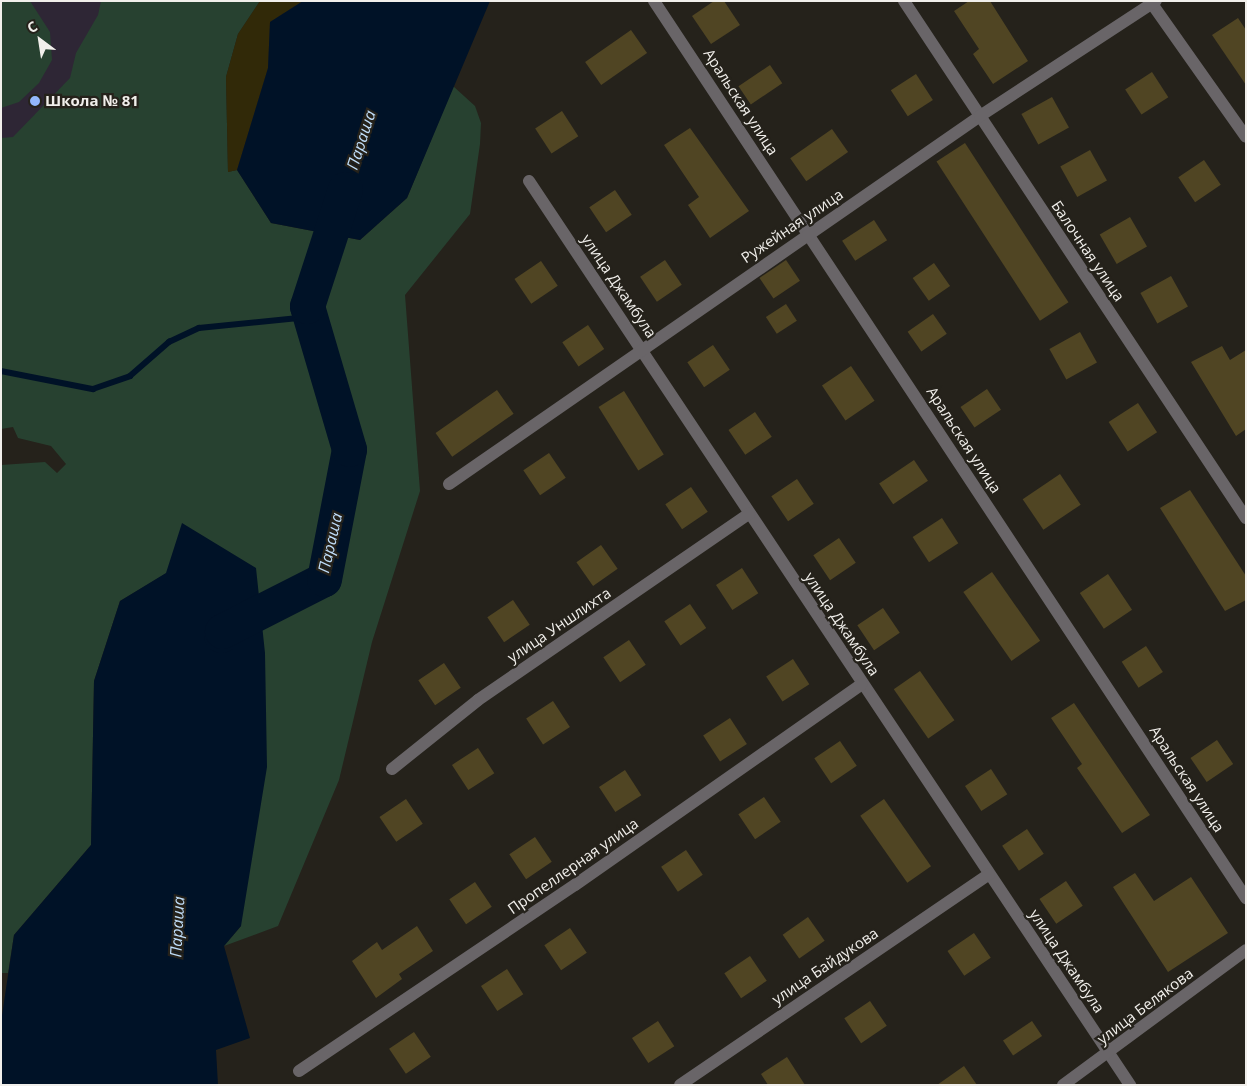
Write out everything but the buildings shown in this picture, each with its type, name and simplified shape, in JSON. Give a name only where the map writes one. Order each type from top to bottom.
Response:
[{"type":"street","name":"Аральская улица","points":[[654,1],[1246,898]]},
{"type":"street","name":"Балочная улица","points":[[904,1],[1246,518]]},
{"type":"street","name":"Ружейная улица","points":[[449,484],[641,348],[809,235],[980,116],[1153,2]]},
{"type":"street","points":[[1153,2],[1246,137]]},
{"type":"street","name":"улица Джамбула","points":[[529,180],[749,514],[1130,1085]]},
{"type":"street","name":"улица Уншлихта","points":[[392,769],[478,700],[749,514]]},
{"type":"street","name":"Пропеллерная улица","points":[[299,1071],[575,885],[862,684]]},
{"type":"street","name":"улица Байдукова","points":[[680,1085],[989,874]]},
{"type":"street","name":"улица Белякова","points":[[1063,1085],[1110,1054],[1246,950]]},
{"type":"shaded area","name":"Школа № 81","points":[[1,1],[138,1],[1,201]]},
{"type":"green space","points":[[1,1],[30,1],[50,32],[52,60],[39,83],[19,102],[1,108]]},
{"type":"green space","points":[[101,1],[260,1],[238,34],[226,77],[228,172],[237,170],[271,223],[360,240],[407,198],[453,86],[475,106],[481,123],[480,144],[470,214],[405,295],[420,491],[372,642],[339,780],[278,926],[224,946],[241,926],[167,573],[120,601],[94,681],[91,845],[14,935],[8,973],[1,973],[1,465],[45,462],[57,473],[66,464],[51,446],[18,438],[13,427],[1,429],[1,138],[13,137],[70,78],[76,53],[98,15]]},
{"type":"sand","points":[[260,1],[303,1],[270,22],[268,68],[237,170],[228,172],[226,77],[238,34]]},
{"type":"water","points":[[303,1],[490,1],[407,198],[360,240],[271,223],[237,170],[268,68],[270,22]]},
{"type":"water","points":[[182,523],[256,568],[265,653],[267,767],[241,926],[224,946],[250,1038],[216,1050],[218,1085],[1,1085],[1,1022],[14,935],[91,845],[94,681],[120,601],[166,573]]},
{"type":"waterway","name":"Параша","points":[[221,635],[222,631],[324,579],[349,449],[307,306],[345,189]]},
{"type":"waterway","points":[[1,371],[93,389],[130,376],[169,342],[199,328],[310,317]]},
{"type":"place","name":"Школа № 81","points":[[35,101]]}]
